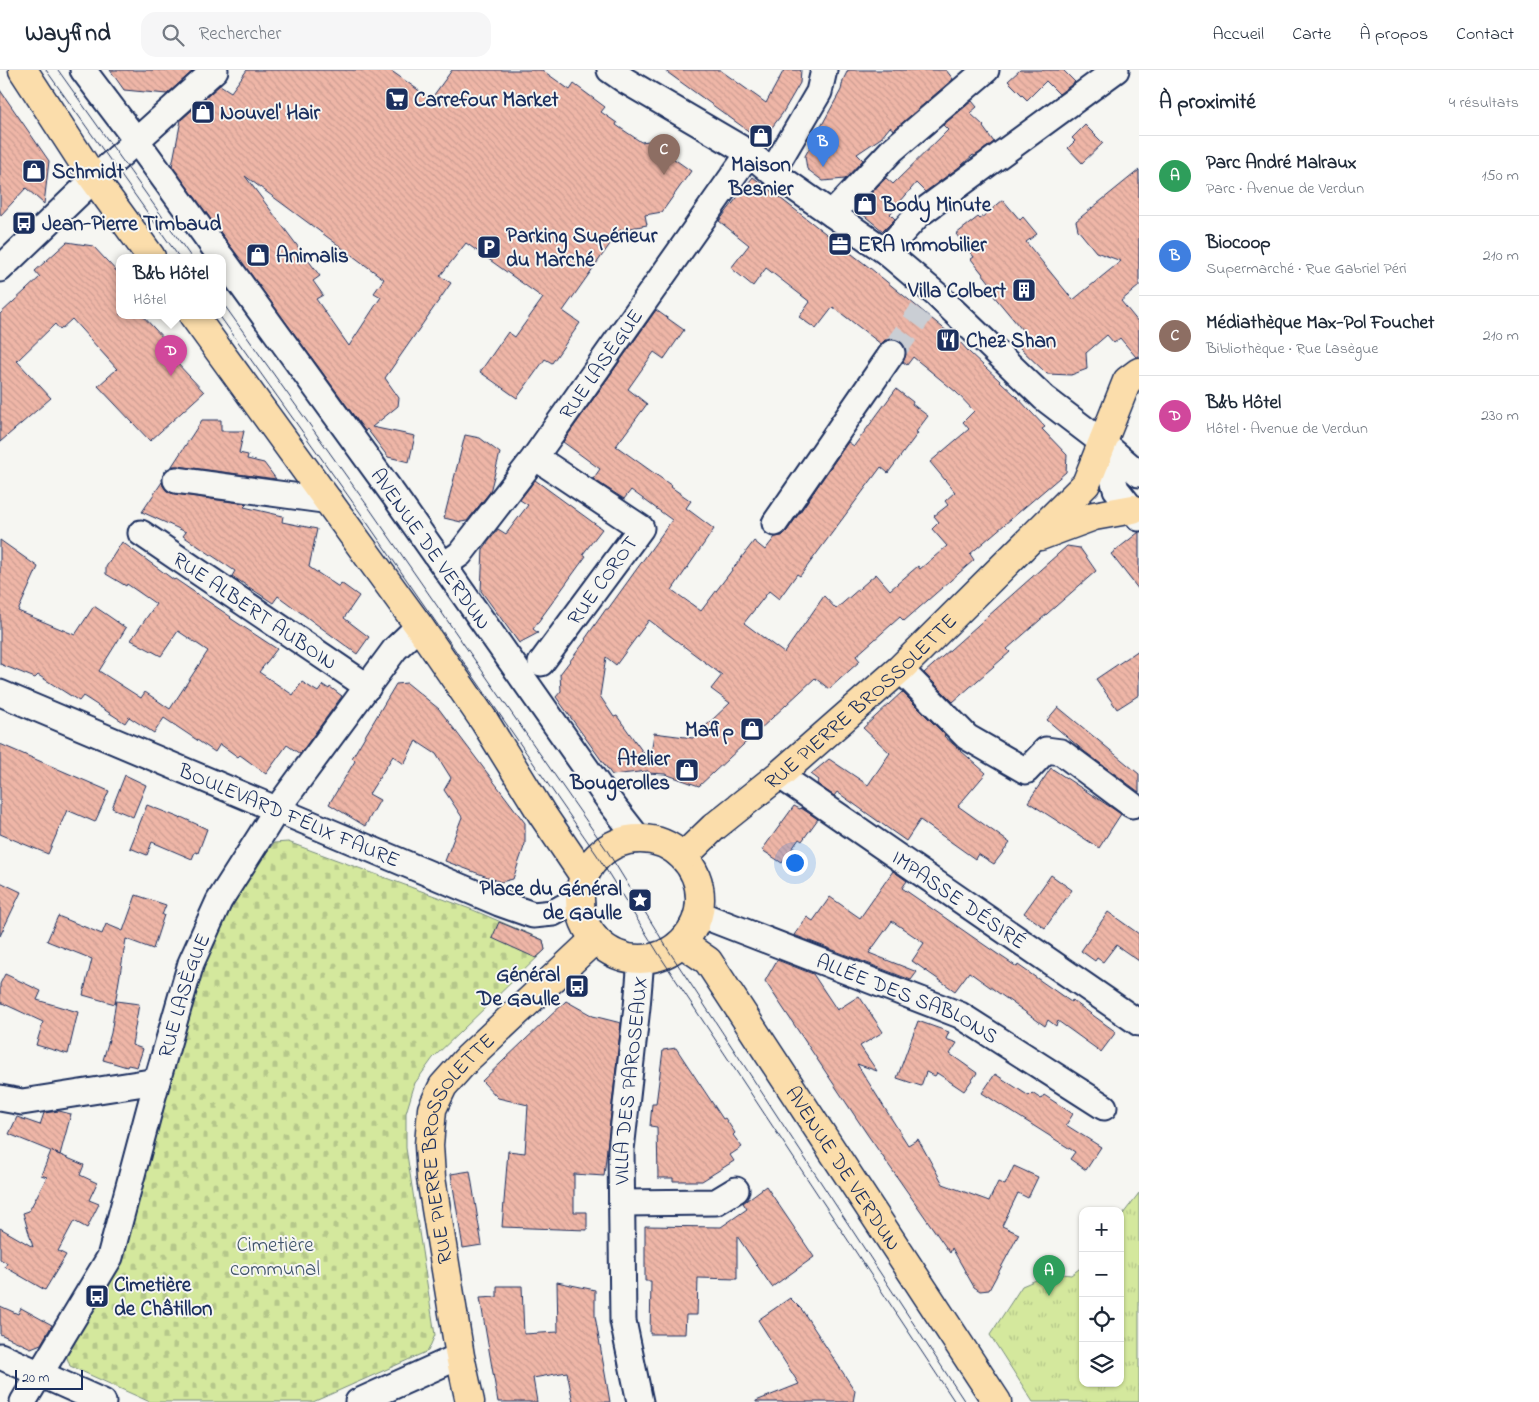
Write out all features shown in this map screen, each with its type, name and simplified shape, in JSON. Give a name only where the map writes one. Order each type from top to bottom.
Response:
[{"type":"main road","points":[[23,70],[94,179],[149,254]]},
{"type":"main road","points":[[197,319],[330,501],[486,722],[542,814],[582,887]]},
{"type":"main road","name":"RUE PIERRE BROSSOLETTE","points":[[684,856],[714,827],[779,776],[900,669],[1086,484],[1127,381],[1139,372]]},
{"type":"main road","name":"RUE PIERRE BROSSOLETTE","points":[[1031,539],[1094,516],[1136,513]]},
{"type":"main road","points":[[638,838],[655,840],[670,846],[684,856],[695,873],[700,893],[699,914],[692,930],[682,943],[660,956],[641,959],[626,958],[609,951],[595,939],[586,927],[581,913],[582,887],[597,855],[619,842],[638,838]]},
{"type":"main road","name":"RUE PIERRE BROSSOLETTE","points":[[470,1402],[460,1356],[431,1178],[429,1145],[432,1109],[444,1086],[468,1058],[595,939]]},
{"type":"main road","name":"AVENUE DE VERDUN","points":[[682,943],[708,961],[997,1402]]},
{"type":"street","name":"AVENUE DE VERDUN","points":[[83,70],[219,254]]},
{"type":"street","points":[[2,263],[215,70]]},
{"type":"street","points":[[610,70],[749,153],[772,172],[886,251],[930,303],[1139,474]]},
{"type":"street","points":[[772,172],[819,92],[824,70]]},
{"type":"street","points":[[832,214],[892,150],[986,70]]},
{"type":"street","points":[[886,251],[918,215],[1116,70]]},
{"type":"street","name":"RUE LASÈGUE","points":[[444,565],[460,554],[535,457],[749,153]]},
{"type":"street","name":"AVENUE DE VERDUN","points":[[226,264],[444,565],[610,802],[638,838]]},
{"type":"street","points":[[775,522],[892,354]]},
{"type":"street","points":[[1103,443],[1116,489],[1136,513]]},
{"type":"street","name":"RUE COROT","points":[[535,457],[641,528],[541,663]]},
{"type":"street","points":[[176,480],[330,501]]},
{"type":"street","name":"RUE ALBERT AUBOIN","points":[[141,533],[368,687]]},
{"type":"street","name":"RUE LASÈGUE","points":[[23,1402],[110,1257],[191,963],[219,901],[277,808],[395,649],[419,626]]},
{"type":"street","points":[[900,669],[967,737],[1026,771],[1046,750],[1061,752],[1132,806]]},
{"type":"street","name":"BOULEVARD FÉLIX FAURE","points":[[0,693],[533,915],[553,913],[582,887]]},
{"type":"street","name":"IMPASSE DÉSIRÉ","points":[[779,776],[1139,1023]]},
{"type":"street","name":"ALLÉE DES SABLONS","points":[[699,914],[960,1015],[1104,1108]]},
{"type":"street","name":"VILLA DES PAROSEAUX","points":[[640,1402],[623,1322],[620,1150],[641,959]]},
{"type":"street","points":[[0,1098],[22,1102],[157,1082]]},
{"type":"street","name":"VILLA DES PAROSEAUX","points":[[622,1203],[716,1202],[736,1190]]},
{"type":"street","points":[[0,1356],[103,1402]]},
{"type":"street","points":[[358,1402],[460,1356]]},
{"type":"green space","name":"Cimetière communal","points":[[288,842],[473,910],[543,940],[545,950],[433,1058],[415,1083],[406,1113],[406,1148],[435,1335],[428,1351],[313,1402],[150,1402],[70,1366],[66,1355],[122,1261],[200,971],[218,932],[252,871],[274,843]]},
{"type":"green space","points":[[1139,1193],[1139,1402],[1033,1402],[990,1335],[1022,1286],[1053,1273],[1071,1275],[1079,1269],[1079,1387],[1124,1387],[1124,1213]]},
{"type":"building","points":[[110,70],[194,70],[167,94],[124,90]]},
{"type":"building","points":[[247,70],[390,70],[431,99],[452,70],[542,70],[570,90],[574,84],[605,107],[601,112],[617,123],[616,125],[641,142],[649,141],[691,171],[662,212],[645,215],[647,225],[620,230],[563,311],[580,323],[552,363],[545,359],[517,398],[480,372],[508,332],[515,337],[543,298],[466,243],[440,276],[451,283],[385,378],[399,398],[398,406],[372,427],[415,436],[409,462],[388,457],[367,429],[365,431],[172,166],[181,120],[220,85],[231,92]],"holes":[[[245,176],[384,279],[374,293],[381,297],[349,346],[316,299],[323,295],[313,281],[320,276]]]},
{"type":"building","points":[[664,70],[720,70],[766,103],[784,70],[801,70],[800,83],[782,114],[770,130],[761,136],[754,135]]},
{"type":"building","points":[[848,70],[946,70],[953,79],[894,130],[890,127],[881,138],[857,154],[863,160],[845,179],[823,181],[807,169],[805,156],[841,90]]},
{"type":"building","points":[[1020,70],[1063,70],[1075,82],[1059,94],[1046,81],[1027,100],[1008,81]]},
{"type":"building","points":[[0,90],[49,161],[44,204],[26,188],[0,216]]},
{"type":"building","points":[[972,101],[977,107],[970,113],[984,126],[994,142],[975,156],[973,155],[925,192],[916,183],[890,214],[895,219],[883,231],[856,209],[886,178],[893,184],[948,130],[943,125]]},
{"type":"building","points":[[1085,125],[1103,143],[1082,163],[1068,148],[1075,141],[1072,138]]},
{"type":"building","points":[[1139,170],[1139,286],[1121,301],[1139,323],[1139,357],[1136,357],[1120,338],[1114,343],[1107,335],[1086,353],[1087,369],[1071,375],[1047,374],[1017,345],[1028,337],[993,295],[997,292],[971,259],[974,257],[956,234],[978,217],[980,219],[1003,200],[1020,220],[1023,217],[1037,234],[1026,242],[1073,300],[1121,261],[1096,252],[1078,230],[1076,221]]},
{"type":"building","points":[[753,177],[870,268],[959,341],[1016,396],[1045,427],[1042,429],[1067,455],[1066,472],[970,554],[974,560],[904,621],[900,617],[856,656],[860,661],[829,689],[815,678],[699,786],[665,774],[648,773],[648,771],[612,775],[556,697],[561,691],[560,674],[672,520],[631,490],[624,499],[593,479],[600,469],[563,442],[656,310],[684,330],[664,359],[654,352],[628,389],[647,404],[616,446],[691,501],[686,508],[714,529],[672,590],[701,611],[754,541],[765,550],[775,537],[782,536],[787,531],[848,442],[854,446],[896,389],[928,416],[916,432],[918,433],[888,473],[881,467],[800,576],[797,574],[779,599],[769,591],[744,623],[784,653],[824,596],[836,609],[876,574],[890,590],[918,566],[920,569],[947,546],[932,529],[939,522],[934,516],[948,505],[945,501],[955,492],[930,462],[969,429],[963,422],[974,411],[956,392],[913,357],[907,365],[903,362],[906,354],[905,346],[900,341],[893,339],[885,340],[881,344],[833,307],[816,329],[799,317],[810,302],[766,268],[753,286],[731,268],[749,245],[719,221]],"holes":[[[649,620],[722,675],[711,689],[730,703],[693,738],[654,733],[650,762],[617,716],[614,717],[600,696],[606,657],[616,665]]]},
{"type":"building","points":[[67,242],[93,246],[116,271],[116,319],[146,319],[177,353],[176,362],[204,392],[150,441],[98,386],[117,369],[72,319],[60,330],[55,324],[17,361],[51,398],[0,442],[0,314],[40,277],[35,271]]},
{"type":"building","points":[[202,420],[221,420],[221,431],[244,431],[239,453],[248,455],[247,459],[264,463],[276,479],[172,466]]},
{"type":"building","points":[[465,435],[480,438],[500,453],[490,492],[467,521],[461,522],[444,518]]},
{"type":"building","points":[[535,480],[602,529],[583,554],[586,556],[533,629],[538,633],[519,643],[481,591],[483,549],[498,529],[506,534],[528,505],[520,500]]},
{"type":"building","points":[[162,482],[167,491],[174,494],[247,504],[244,507],[283,516],[282,522],[317,529],[309,567],[339,587],[341,583],[359,596],[344,618],[369,637],[357,654],[278,596],[273,603],[232,576],[235,571],[183,536],[186,532],[142,512]]},
{"type":"building","points":[[1139,532],[1139,590],[1111,554]]},
{"type":"building","points":[[0,540],[38,567],[18,611],[75,635],[94,606],[126,628],[99,671],[141,698],[145,692],[170,709],[208,651],[178,631],[161,656],[131,640],[156,604],[127,584],[126,586],[106,574],[106,567],[122,542],[174,580],[277,649],[259,672],[293,695],[302,682],[318,692],[323,685],[329,689],[330,687],[342,696],[300,754],[287,745],[266,774],[240,755],[238,757],[220,744],[215,752],[164,718],[154,733],[129,717],[125,723],[83,696],[79,701],[38,675],[35,678],[0,664]]},
{"type":"building","points":[[1067,546],[1080,548],[1096,571],[1007,649],[1010,652],[953,702],[924,673]]},
{"type":"building","points":[[1139,650],[1139,695],[1117,709],[1096,679]]},
{"type":"building","points":[[407,683],[439,709],[525,823],[525,844],[513,879],[501,882],[445,861],[462,817],[444,790],[451,778],[436,754],[416,741],[404,764],[393,756],[369,794],[380,800],[365,826],[329,804],[355,761],[352,758],[396,684]]},
{"type":"building","points":[[902,692],[944,736],[986,773],[958,806],[1010,843],[994,864],[978,854],[975,859],[920,820],[906,841],[837,792],[834,796],[817,784],[819,780],[811,774],[829,759],[868,785],[890,753],[863,728]]},
{"type":"building","points":[[1058,707],[1139,774],[1139,792],[1085,752],[1047,720]]},
{"type":"building","points":[[0,744],[109,791],[95,822],[67,810],[48,854],[0,834]]},
{"type":"building","points":[[1051,768],[1121,814],[1099,848],[1028,802]]},
{"type":"building","points":[[125,775],[146,785],[133,817],[112,808]]},
{"type":"building","points":[[147,805],[207,829],[198,853],[195,852],[192,859],[152,842],[147,855],[130,848]]},
{"type":"building","points":[[794,806],[801,808],[818,819],[802,841],[799,839],[782,863],[762,850]]},
{"type":"building","points":[[893,871],[907,881],[902,888],[1017,967],[1018,965],[1071,1002],[1072,1000],[1116,1032],[1101,1052],[1058,1021],[1056,1026],[1048,1020],[1045,1026],[969,972],[955,991],[912,961],[924,943],[892,921],[869,953],[917,972],[911,980],[794,935],[807,917],[813,921],[830,897],[860,918]]},
{"type":"building","points":[[1051,875],[1072,890],[1045,928],[1024,913]]},
{"type":"building","points":[[0,882],[21,892],[0,936]]},
{"type":"building","points":[[136,895],[166,905],[153,949],[126,939],[115,1004],[83,995],[92,959],[47,941],[58,916],[102,934],[106,924],[123,931]]},
{"type":"building","points":[[1108,912],[1139,934],[1139,961],[1116,945],[1103,962],[1097,958],[1095,961],[1081,951]]},
{"type":"building","points":[[499,922],[543,940],[545,950],[536,958],[492,938]]},
{"type":"building","points":[[777,960],[813,974],[837,1010],[859,996],[883,1032],[860,1046],[877,1071],[857,1064],[908,1145],[918,1139],[943,1184],[989,1201],[998,1182],[1005,1185],[1014,1166],[1038,1177],[1028,1198],[1018,1193],[1002,1226],[1019,1234],[989,1290],[980,1291],[974,1287],[952,1248],[950,1253],[867,1134],[765,981]]},
{"type":"building","points":[[5,974],[41,991],[37,1000],[78,1012],[68,1054],[36,1045],[43,1022],[0,1002],[0,984]]},
{"type":"building","points":[[116,1001],[139,1004],[132,1045],[143,1049],[137,1067],[128,1065],[127,1067],[103,1060],[111,1033]]},
{"type":"building","points":[[566,1001],[593,1016],[621,1023],[604,1176],[574,1174],[574,1212],[587,1212],[587,1230],[502,1227],[508,1151],[525,1153],[528,1105],[498,1098],[482,1081]]},
{"type":"building","points":[[918,1021],[949,1032],[946,1039],[957,1043],[950,1054],[977,1073],[964,1091],[937,1073],[935,1076],[926,1072],[921,1086],[897,1078]]},
{"type":"building","points":[[676,1048],[723,1119],[725,1118],[735,1133],[733,1135],[742,1147],[730,1155],[734,1161],[702,1181],[673,1181],[673,1178],[658,1178],[657,1127],[650,1126],[652,1104],[656,1104],[663,1050]]},
{"type":"building","points":[[995,1074],[1029,1096],[1032,1093],[1041,1099],[1044,1095],[1073,1114],[1066,1125],[1101,1147],[1086,1170],[1070,1159],[1075,1152],[982,1093]]},
{"type":"building","points":[[59,1111],[71,1114],[60,1155],[9,1134],[17,1117],[40,1125],[44,1113]]},
{"type":"building","points":[[51,1151],[84,1165],[80,1175],[97,1183],[89,1200],[99,1204],[87,1228],[74,1221],[58,1251],[66,1255],[45,1290],[5,1267],[7,1263],[0,1259],[0,1228],[33,1247],[23,1213],[29,1211],[47,1177],[41,1175]]},
{"type":"building","points":[[470,1171],[482,1245],[463,1248],[451,1174]]},
{"type":"building","points":[[766,1186],[814,1257],[772,1287],[737,1236],[737,1279],[698,1278],[697,1315],[686,1315],[685,1334],[650,1334],[651,1281],[645,1281],[645,1226],[721,1227],[747,1209],[743,1203]]},
{"type":"building","points":[[557,1282],[595,1290],[595,1316],[610,1402],[573,1402],[567,1372],[533,1378],[537,1402],[498,1402],[480,1298],[497,1297],[497,1286],[522,1286],[524,1334],[558,1332]]},
{"type":"building","points":[[790,1298],[802,1310],[855,1391],[853,1402],[756,1402],[799,1384],[758,1320]]},
{"type":"building","points":[[0,1306],[18,1314],[21,1308],[52,1325],[41,1344],[31,1348],[0,1334]]},
{"type":"tunnel","points":[[892,353],[922,311]]},
{"type":"tram line","points":[[46,70],[177,254]]},
{"type":"tram line","points":[[58,70],[189,254]]},
{"type":"tram line","points":[[226,308],[367,505],[606,849],[669,951],[965,1402]]},
{"type":"tram line","points":[[222,319],[359,511],[597,855],[660,956],[955,1402]]},
{"type":"place","name":"Carrefour Market","points":[[397,99]]},
{"type":"place","name":"Nouvel' Hair","points":[[203,112]]},
{"type":"place","name":"Maison Besnier","points":[[761,136]]},
{"type":"place","name":"Biocoop","points":[[823,167]]},
{"type":"place","name":"Schmidt","points":[[34,171]]},
{"type":"place","name":"Médiathèque Max-Pol Fouchet","points":[[664,175]]},
{"type":"place","name":"Body Minute","points":[[865,204]]},
{"type":"place","name":"Jean-Pierre Timbaud","points":[[24,223]]},
{"type":"place","name":"ERA Immobilier","points":[[840,244]]},
{"type":"place","name":"Parking Supérieur du Marché","points":[[489,247]]},
{"type":"place","name":"Animalis","points":[[258,255]]},
{"type":"place","name":"Villa Colbert","points":[[1024,290]]},
{"type":"place","name":"Chez Shan","points":[[948,340]]},
{"type":"place","name":"B&b Hôtel","points":[[171,376]]},
{"type":"place","name":"Mafip","points":[[752,729]]},
{"type":"place","name":"Atelier Bougerolles","points":[[687,770]]},
{"type":"place","name":"Place du Général de Gaulle","points":[[640,900]]},
{"type":"place","name":"Général De Gaulle","points":[[577,986]]},
{"type":"place","name":"Cimetière de Châtillon","points":[[97,1296]]},
{"type":"place","name":"Parc André Malraux","points":[[1049,1296]]}]
